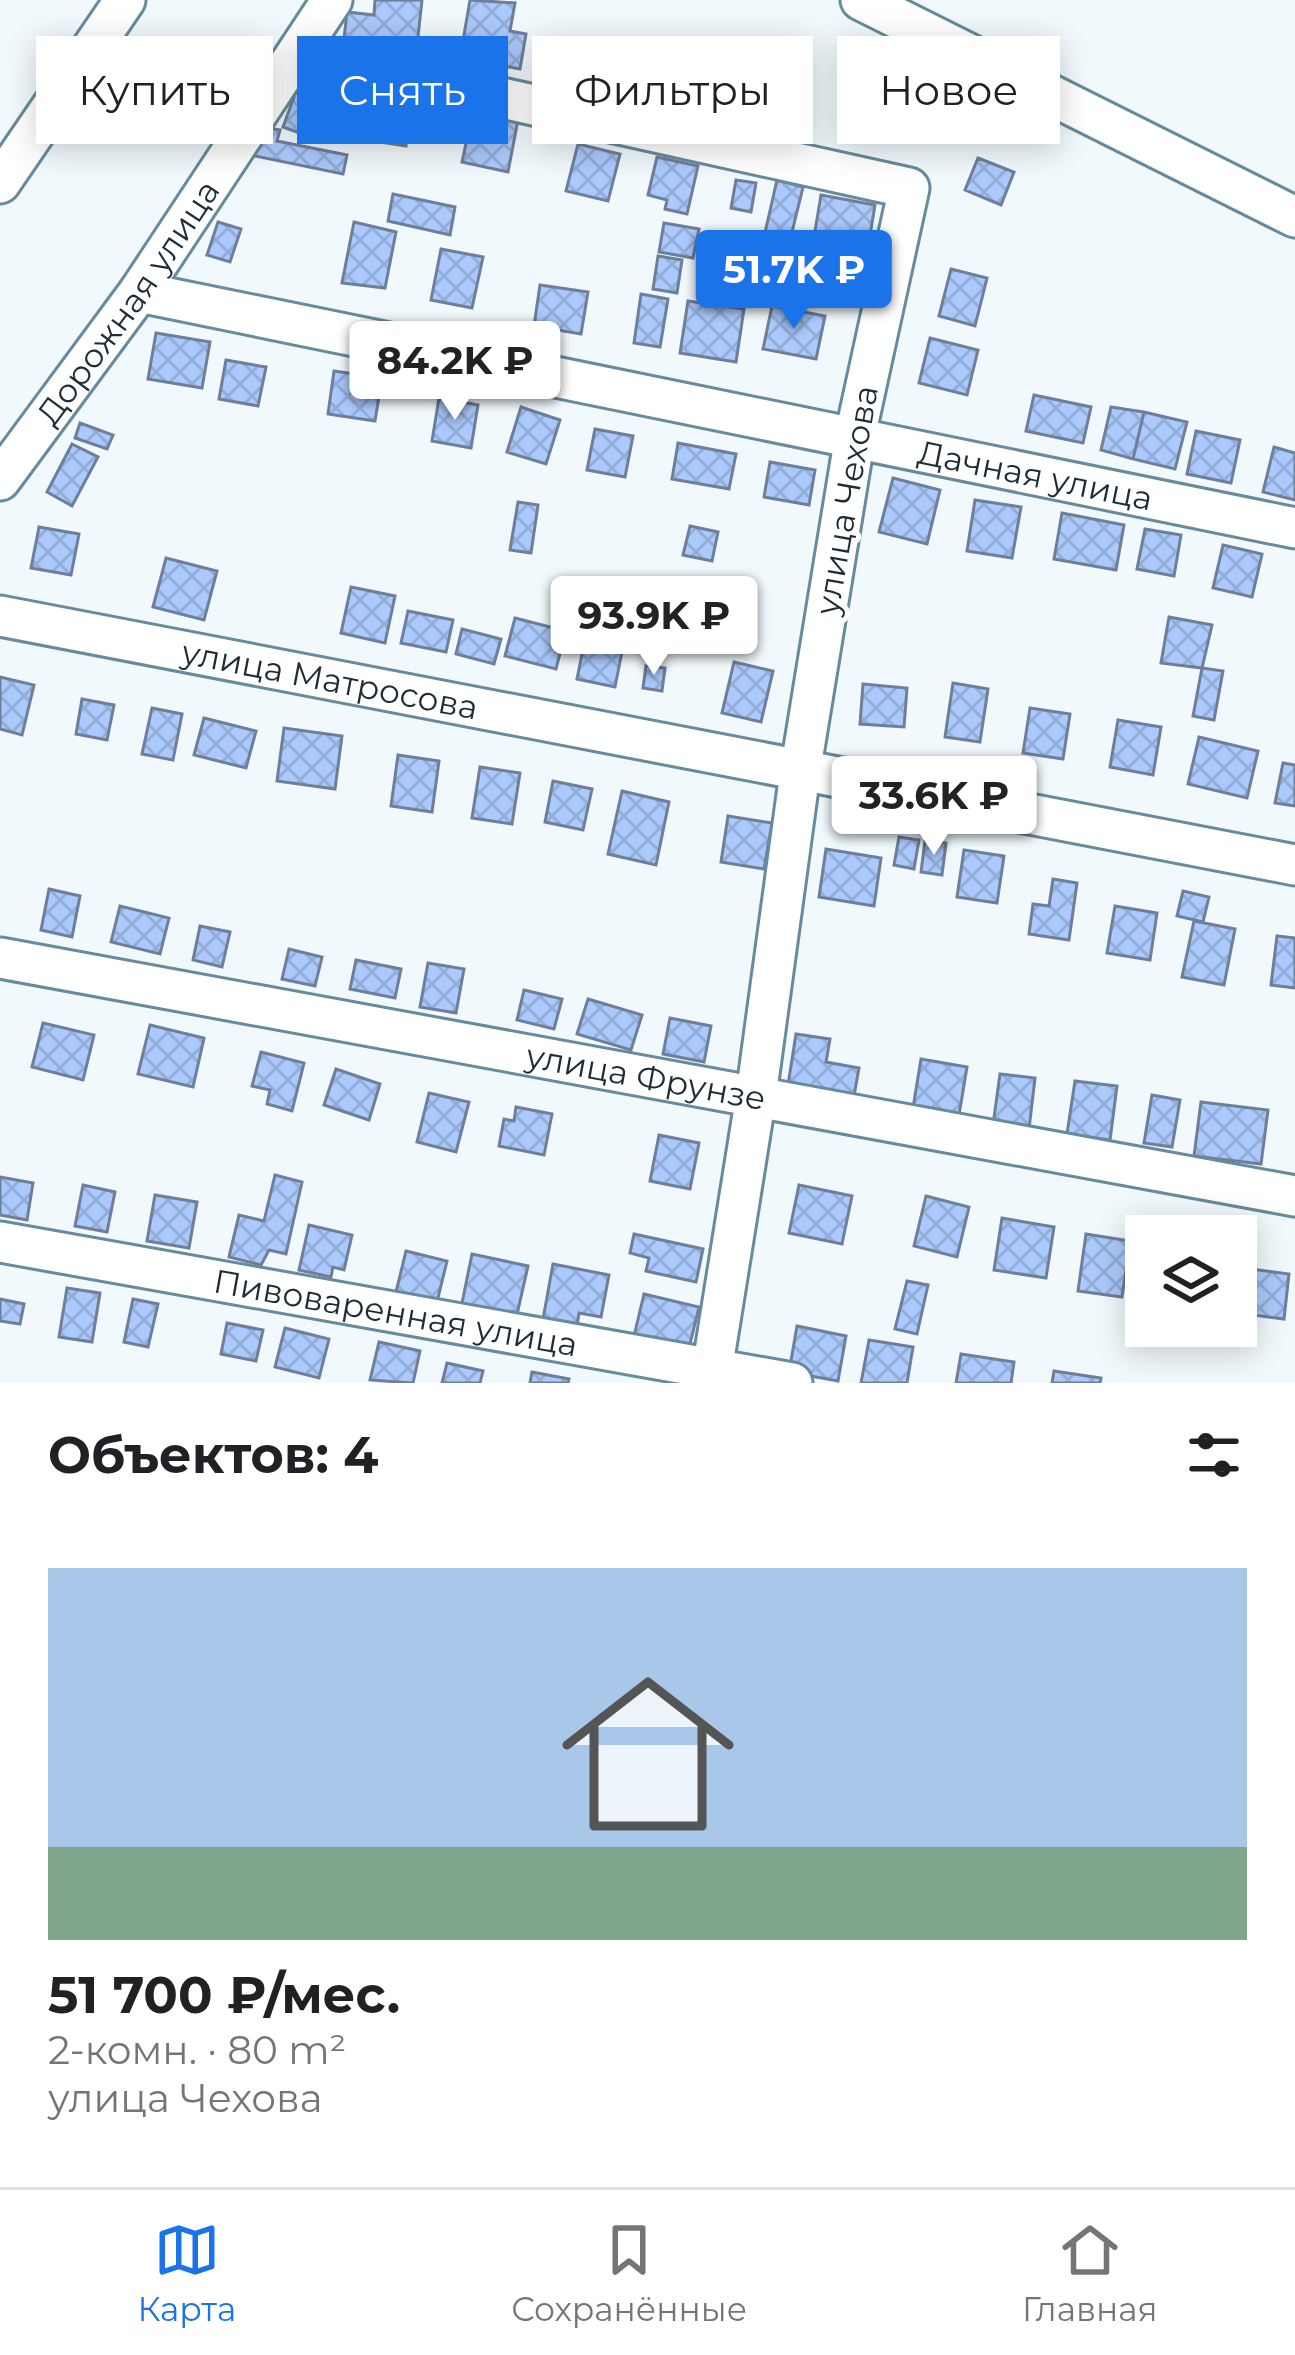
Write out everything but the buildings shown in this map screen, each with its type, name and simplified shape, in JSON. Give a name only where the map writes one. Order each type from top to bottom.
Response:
[{"type":"street","points":[[0,183],[125,0]]},
{"type":"street","name":"Дорожная улица","points":[[309,36],[332,0]]},
{"type":"street","points":[[861,0],[1295,217]]},
{"type":"street","name":"Дорожная улица","points":[[0,480],[139,292],[297,55]]},
{"type":"street","name":"улица Чехова","points":[[508,99],[909,188],[854,436],[712,1376]]},
{"type":"street","name":"Дачная улица","points":[[139,292],[1295,528]]},
{"type":"street","name":"улица Матросова","points":[[0,616],[1295,865]]},
{"type":"street","name":"улица Фрунзе","points":[[0,958],[1295,1196]]},
{"type":"street","name":"Пивоваренная улица","points":[[0,1242],[712,1376],[792,1383]]}]
